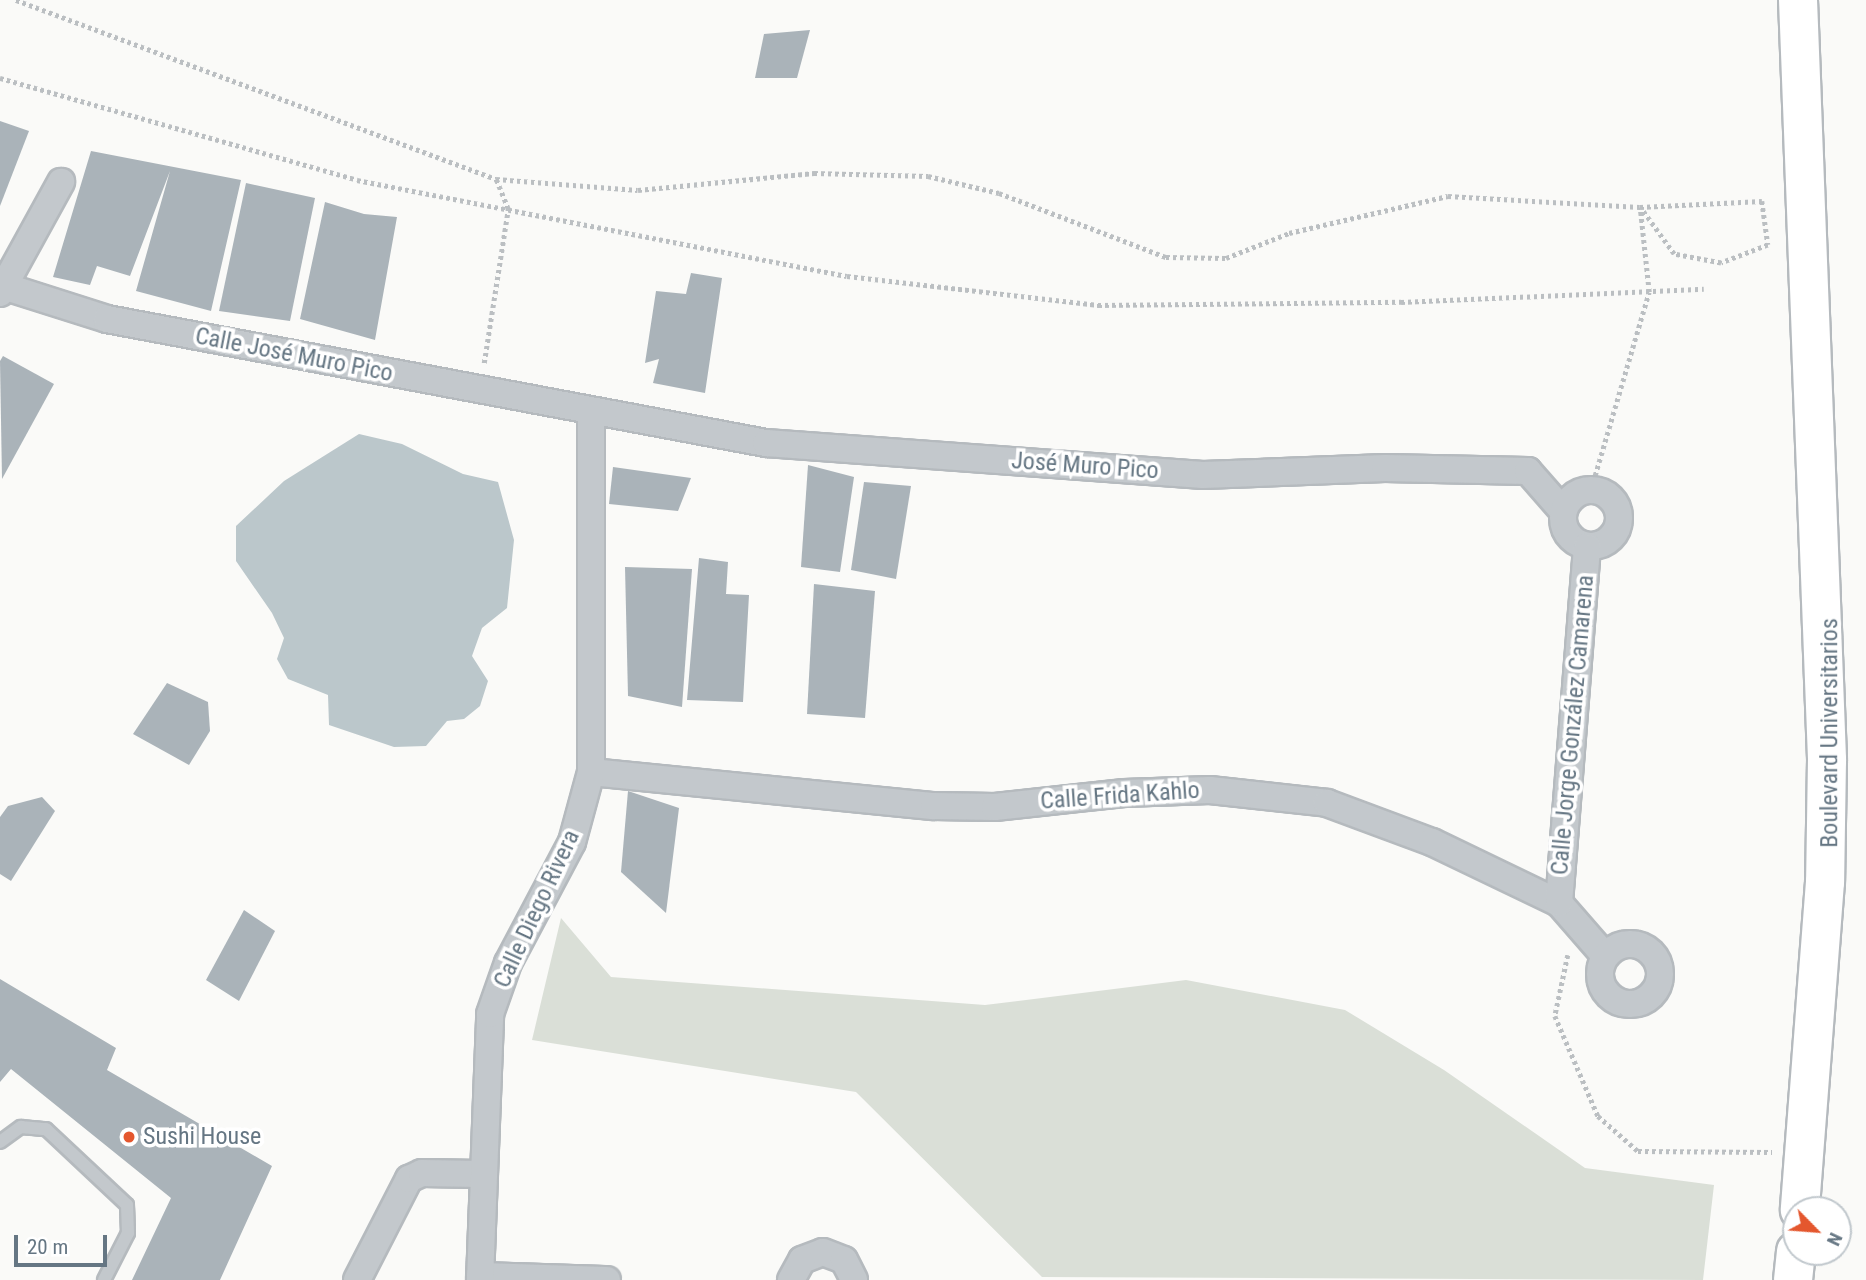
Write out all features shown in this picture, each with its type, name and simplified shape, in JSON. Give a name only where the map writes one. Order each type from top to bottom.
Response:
[{"type":"main road","points":[[1798,0],[1815,266]]},
{"type":"main road","points":[[1815,0],[1815,266]]},
{"type":"main road","name":"Boulevard Universitarios","points":[[1801,1196],[1825,882],[1827,760],[1815,266]]},
{"type":"main road","name":"Boulevard Universitarios","points":[[1809,1196],[1828,908],[1832,750],[1815,266]]},
{"type":"street","points":[[1,288],[61,182]]},
{"type":"street","name":"Calle José Muro Pico","points":[[1,288],[107,318],[591,411]]},
{"type":"street","name":"José Muro Pico","points":[[591,411],[766,443],[1203,475],[1385,468],[1528,471],[1563,511]]},
{"type":"street","name":"Calle Diego Rivera","points":[[480,1278],[481,1174],[490,1014],[508,963],[572,842],[591,772],[591,411]]},
{"type":"street","points":[[1591,489],[1610,495],[1620,519],[1606,542],[1587,547],[1570,537],[1563,511],[1573,496],[1591,489]]},
{"type":"street","name":"Calle Jorge González Camarena","points":[[1559,903],[1587,547]]},
{"type":"street","name":"Calle Frida Kahlo","points":[[591,772],[934,806],[995,807],[1137,793],[1271,793],[1373,817],[1559,903],[1605,957]]},
{"type":"street","points":[[357,1280],[409,1179],[422,1173],[481,1174]]},
{"type":"street","points":[[791,1280],[802,1260],[823,1252],[844,1261],[854,1280]]},
{"type":"street","points":[[480,1278],[607,1280]]},
{"type":"lane","points":[[0,1142],[21,1127],[46,1129],[127,1205],[128,1233],[104,1280]]},
{"type":"path","points":[[16,0],[496,179],[638,190],[814,173],[928,176],[999,193],[1166,257],[1226,258],[1289,233],[1448,196],[1640,207],[1762,201],[1768,245],[1721,263],[1674,254],[1640,207]]},
{"type":"path","points":[[0,78],[357,180],[847,276],[1098,305],[1401,302],[1704,289]]},
{"type":"path","points":[[480,389],[508,209],[496,179]]},
{"type":"path","points":[[1591,489],[1649,292],[1640,207]]},
{"type":"path","points":[[1578,923],[1574,924],[1555,1016],[1598,1116],[1639,1151],[1806,1152]]},
{"type":"shaded area","points":[[359,434],[402,444],[463,474],[498,482],[514,540],[507,608],[482,628],[472,656],[488,681],[480,706],[464,719],[447,721],[426,746],[394,747],[329,725],[328,695],[288,679],[277,659],[284,638],[272,613],[236,561],[236,526],[284,481]]},
{"type":"shaded area","points":[[561,918],[611,977],[985,1005],[1186,980],[1345,1010],[1444,1070],[1585,1168],[1714,1185],[1703,1280],[1042,1277],[856,1092],[532,1040]]},
{"type":"building","points":[[810,30],[797,78],[755,78],[764,34]]},
{"type":"building","points":[[0,121],[29,131],[0,206]]},
{"type":"building","points":[[91,151],[241,180],[211,311],[136,291],[170,171],[130,276],[97,266],[90,285],[53,277]]},
{"type":"building","points":[[246,183],[315,198],[290,321],[219,311]]},
{"type":"building","points":[[325,202],[364,214],[397,217],[375,340],[300,319]]},
{"type":"building","points":[[691,273],[722,278],[705,393],[653,383],[659,359],[645,363],[656,291],[686,294]]},
{"type":"building","points":[[3,356],[54,384],[2,479],[0,361]]},
{"type":"building","points":[[808,465],[854,477],[840,572],[801,567]]},
{"type":"building","points":[[613,467],[691,478],[678,511],[609,504]]},
{"type":"building","points":[[864,482],[911,486],[896,579],[851,570]]},
{"type":"building","points":[[699,558],[728,562],[726,594],[749,595],[743,702],[687,700]]},
{"type":"building","points":[[625,567],[692,569],[682,707],[628,696]]},
{"type":"building","points":[[814,584],[875,591],[865,718],[807,714]]},
{"type":"building","points":[[167,683],[208,702],[210,731],[189,765],[133,734]]},
{"type":"building","points":[[628,791],[679,808],[666,913],[621,872]]},
{"type":"building","points":[[42,797],[55,811],[11,881],[0,874],[0,817],[8,806]]},
{"type":"building","points":[[244,910],[275,931],[239,1001],[206,980]]},
{"type":"building","points":[[0,979],[116,1048],[107,1070],[272,1166],[220,1280],[132,1280],[171,1198],[11,1069],[0,1082]]},
{"type":"place","name":"Sushi House","points":[[129,1137]]}]
